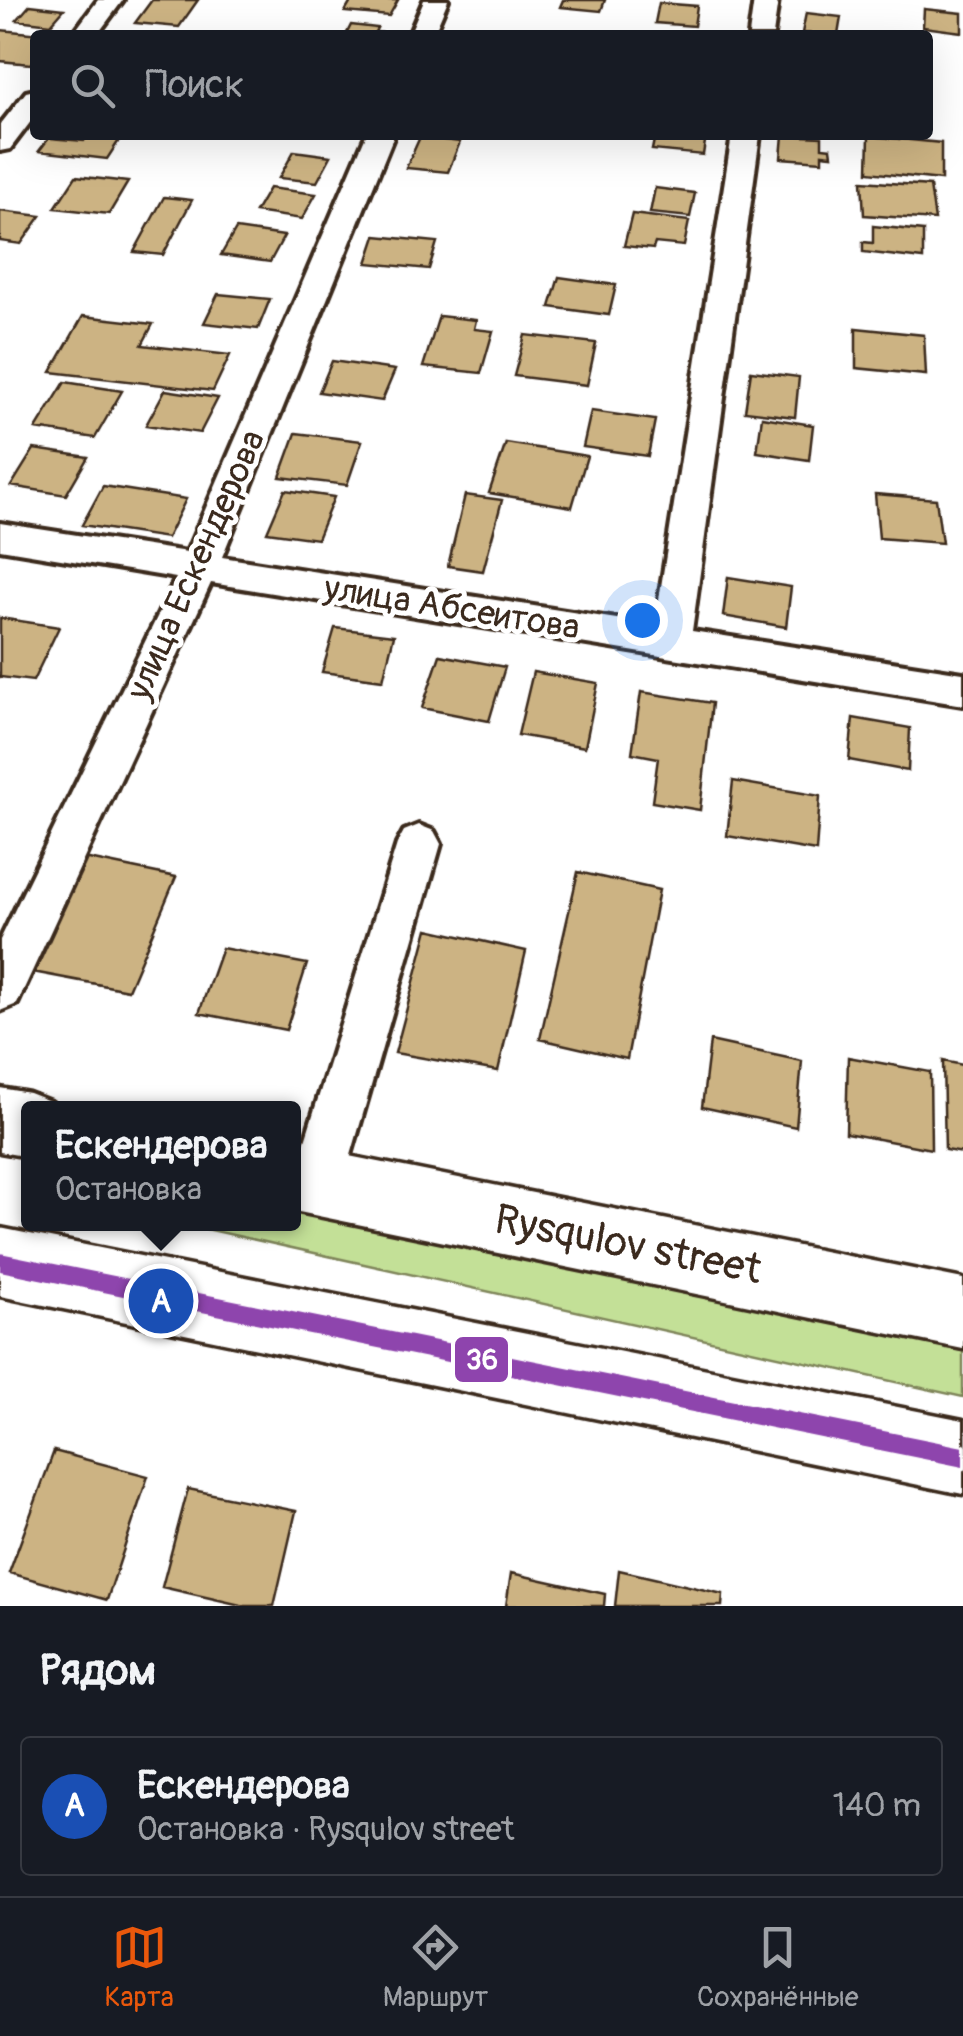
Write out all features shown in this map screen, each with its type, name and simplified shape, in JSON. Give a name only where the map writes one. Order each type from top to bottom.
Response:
[{"type":"main road","name":"Rysqulov street","points":[[306,1180],[963,1314]]},
{"type":"main road","points":[[0,1262],[963,1457]]},
{"type":"street","points":[[88,30],[111,0]]},
{"type":"street","points":[[423,30],[436,0]]},
{"type":"street","points":[[762,30],[766,0]]},
{"type":"street","points":[[0,143],[30,104]]},
{"type":"street","name":"улица Ескендерова","points":[[0,990],[200,566],[378,140]]},
{"type":"street","points":[[672,644],[745,140]]},
{"type":"street","name":"улица Абсеитова","points":[[0,536],[963,689]]},
{"type":"street","points":[[306,1180],[419,844]]},
{"type":"green space","points":[[301,1207],[963,1351],[963,1397],[216,1231],[301,1231]]},
{"type":"building","points":[[152,0],[198,0],[179,27],[135,23]]},
{"type":"building","points":[[352,0],[398,0],[389,16],[345,12]]},
{"type":"building","points":[[563,0],[605,0],[601,11],[560,7]]},
{"type":"building","points":[[659,3],[697,6],[694,26],[655,23]]},
{"type":"building","points":[[30,5],[64,9],[51,24],[17,20]]},
{"type":"building","points":[[924,9],[962,13],[962,32],[923,27]]},
{"type":"building","points":[[806,13],[841,17],[839,30],[803,30]]},
{"type":"building","points":[[351,25],[377,28],[376,30],[348,30]]},
{"type":"building","points":[[0,30],[30,33],[30,64],[0,61]]},
{"type":"building","points":[[47,140],[119,140],[107,159],[39,151]]},
{"type":"building","points":[[419,140],[460,142],[448,172],[406,168]]},
{"type":"building","points":[[654,140],[705,140],[703,155],[652,150]]},
{"type":"building","points":[[783,140],[822,140],[822,147],[831,148],[832,155],[822,154],[822,161],[781,158]]},
{"type":"building","points":[[869,140],[941,143],[941,180],[868,172]]},
{"type":"building","points":[[294,151],[331,156],[317,182],[279,178]]},
{"type":"building","points":[[76,176],[128,182],[109,214],[55,208]]},
{"type":"building","points":[[862,181],[930,186],[935,220],[864,215]]},
{"type":"building","points":[[269,188],[316,194],[302,219],[255,212]]},
{"type":"building","points":[[655,188],[695,193],[690,217],[650,213]]},
{"type":"building","points":[[164,197],[192,200],[163,255],[134,252]]},
{"type":"building","points":[[0,211],[41,216],[21,244],[0,241]]},
{"type":"building","points":[[632,214],[689,221],[684,246],[624,246]]},
{"type":"building","points":[[873,226],[923,231],[923,259],[863,252],[863,242],[873,243]]},
{"type":"building","points":[[236,229],[284,236],[270,262],[221,255]]},
{"type":"building","points":[[376,236],[437,242],[429,269],[367,263]]},
{"type":"building","points":[[559,277],[616,285],[609,315],[550,307]]},
{"type":"building","points":[[218,294],[270,299],[258,329],[204,323]]},
{"type":"building","points":[[83,316],[153,324],[142,345],[230,355],[213,391],[51,372]]},
{"type":"building","points":[[439,316],[476,320],[474,329],[493,331],[481,373],[423,367]]},
{"type":"building","points":[[856,328],[924,335],[926,375],[856,368]]},
{"type":"building","points":[[525,335],[596,343],[587,385],[514,376]]},
{"type":"building","points":[[332,361],[395,370],[382,401],[319,392]]},
{"type":"building","points":[[751,371],[799,377],[795,417],[745,411]]},
{"type":"building","points":[[65,382],[122,391],[95,438],[36,429]]},
{"type":"building","points":[[165,390],[218,398],[200,433],[146,425]]},
{"type":"building","points":[[591,411],[655,420],[648,456],[583,447]]},
{"type":"building","points":[[762,417],[813,425],[809,460],[757,452]]},
{"type":"building","points":[[296,433],[362,441],[347,485],[280,477]]},
{"type":"building","points":[[506,443],[587,456],[572,507],[489,493]]},
{"type":"building","points":[[34,449],[88,457],[66,495],[11,486]]},
{"type":"building","points":[[103,486],[186,499],[167,538],[82,525]]},
{"type":"building","points":[[285,490],[334,497],[317,539],[267,532]]},
{"type":"building","points":[[875,494],[936,499],[942,543],[879,538]]},
{"type":"building","points":[[465,495],[502,500],[483,571],[448,566]]},
{"type":"building","points":[[728,577],[791,587],[786,627],[723,616]]},
{"type":"building","points":[[0,618],[59,627],[33,681],[0,677]]},
{"type":"building","points":[[335,628],[394,635],[383,680],[322,672]]},
{"type":"building","points":[[440,655],[505,667],[489,721],[422,708]]},
{"type":"building","points":[[533,672],[598,683],[585,747],[518,735]]},
{"type":"building","points":[[641,692],[712,703],[700,810],[652,802],[658,758],[632,753]]},
{"type":"building","points":[[853,718],[910,728],[908,771],[849,760]]},
{"type":"building","points":[[733,781],[820,796],[816,851],[727,836]]},
{"type":"building","points":[[84,858],[176,877],[128,990],[33,972]]},
{"type":"building","points":[[578,872],[659,890],[627,1059],[540,1039]]},
{"type":"building","points":[[428,929],[526,951],[498,1071],[395,1053]]},
{"type":"building","points":[[222,948],[307,964],[286,1030],[199,1013]]},
{"type":"building","points":[[710,1041],[802,1061],[796,1127],[702,1107]]},
{"type":"building","points":[[848,1057],[930,1072],[931,1149],[846,1133]]},
{"type":"building","points":[[943,1061],[963,1065],[963,1153],[945,1150]]},
{"type":"building","points":[[54,1451],[148,1476],[107,1600],[9,1573]]},
{"type":"building","points":[[188,1489],[296,1511],[274,1606],[245,1606],[162,1587]]},
{"type":"building","points":[[619,1570],[723,1594],[722,1606],[615,1606]]},
{"type":"building","points":[[511,1573],[605,1594],[604,1606],[506,1606]]},
{"type":"transit line","name":"36","points":[[0,1262],[963,1457]]},
{"type":"place","name":"Ескендерова","points":[[161,1301]]}]
